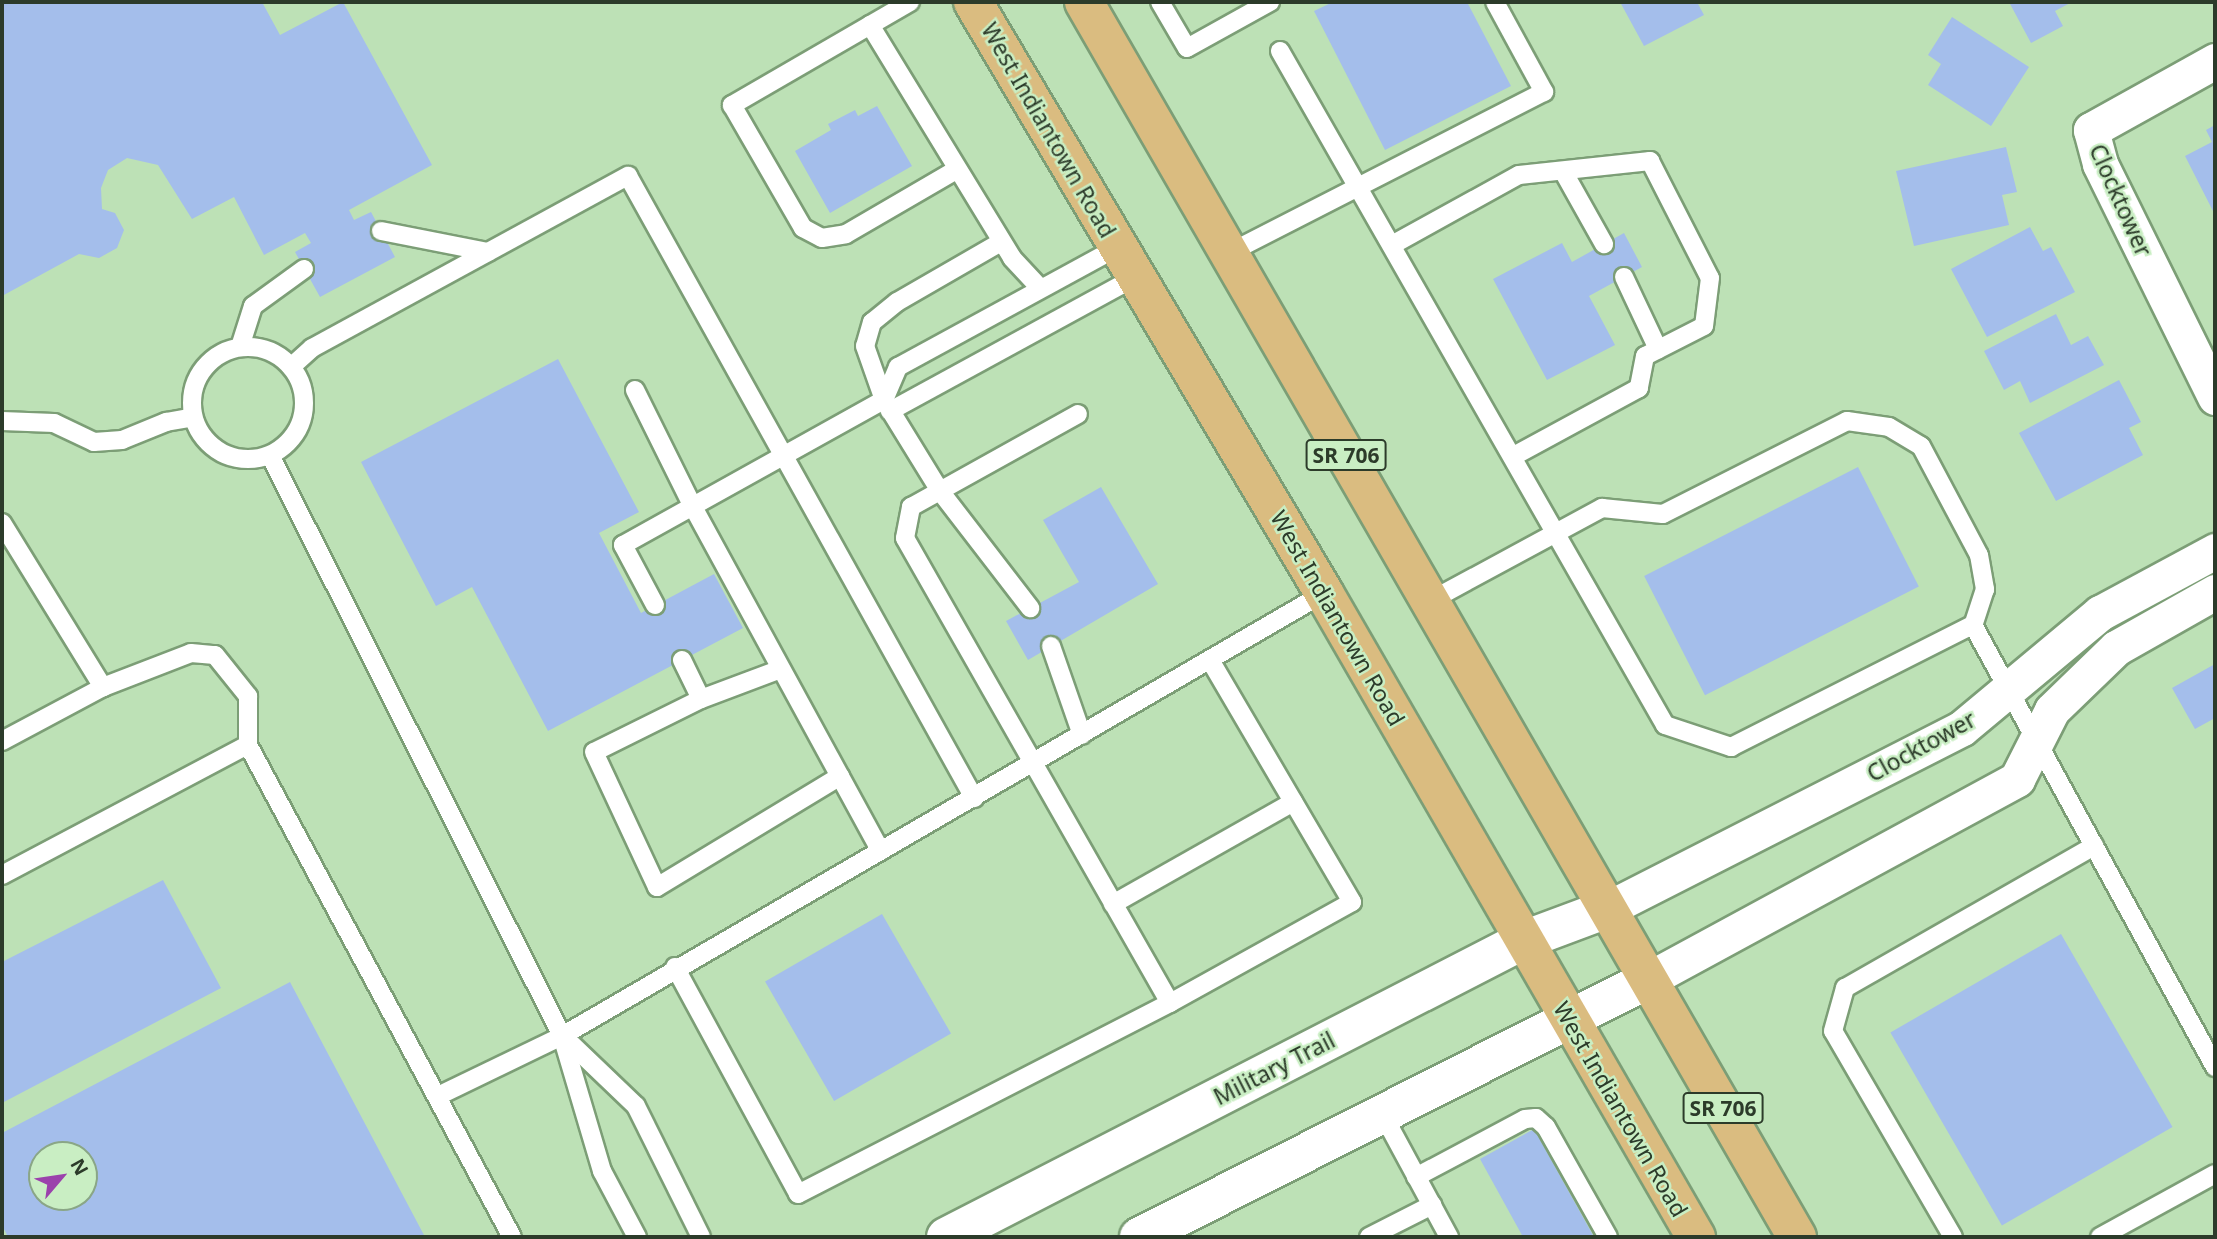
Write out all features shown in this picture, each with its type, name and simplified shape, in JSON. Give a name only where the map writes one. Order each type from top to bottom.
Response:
[{"type":"main road","name":"West Indiantown Road","points":[[973,2],[1324,593],[1696,1237]]},
{"type":"main road","name":"SR 706","points":[[1084,2],[1797,1237]]},
{"type":"main road","name":"Military Trail","points":[[946,1237],[1524,940],[1607,909]]},
{"type":"main road","points":[[1142,1237],[1649,979]]},
{"type":"street","name":"Clocktower","points":[[2215,61],[2091,131],[2100,164],[2215,397]]},
{"type":"street","name":"Clocktower","points":[[1607,909],[1962,728],[2100,613],[2215,551]]},
{"type":"street","points":[[1649,979],[2017,779],[2052,710],[2116,648],[2215,592]]},
{"type":"lane","points":[[910,2],[732,104],[803,228],[822,238],[846,234],[956,170]]},
{"type":"lane","points":[[1160,2],[1187,48],[1270,2]]},
{"type":"lane","points":[[1229,253],[1544,92],[1495,2]]},
{"type":"lane","points":[[870,24],[1001,242],[1039,288]]},
{"type":"lane","points":[[1280,51],[1558,531],[1665,725],[1731,747],[1973,625],[1985,589],[1979,555],[1922,446],[1889,427],[1847,421],[1664,514],[1602,508],[1558,531],[1430,601]]},
{"type":"lane","points":[[1392,245],[1519,175],[1650,161],[1710,278],[1704,326],[1645,356],[1639,388],[1514,456]]},
{"type":"lane","points":[[1563,171],[1604,244]]},
{"type":"lane","points":[[291,367],[312,348],[628,176],[974,798]]},
{"type":"lane","points":[[381,231],[488,252]]},
{"type":"lane","points":[[1001,242],[897,302],[872,323],[865,346],[887,406],[940,491],[1030,608]]},
{"type":"lane","points":[[887,406],[898,367],[1039,288],[1128,262]]},
{"type":"lane","points":[[655,605],[623,545],[783,454],[887,406],[1128,262]]},
{"type":"lane","points":[[240,346],[253,306],[304,270]]},
{"type":"lane","points":[[1624,277],[1658,349]]},
{"type":"lane","points":[[240,346],[268,351],[291,367],[302,391],[302,419],[294,436],[270,455],[247,460],[229,457],[212,448],[193,417],[196,379],[206,364],[240,346]]},
{"type":"lane","points":[[635,390],[692,505],[881,851]]},
{"type":"lane","points":[[1078,414],[911,507],[905,538],[1170,1003]]},
{"type":"lane","points":[[2,421],[54,424],[94,442],[122,440],[166,422],[193,417]]},
{"type":"lane","points":[[270,455],[562,1036],[602,1171],[637,1237]]},
{"type":"lane","points":[[2,523],[103,687]]},
{"type":"lane","points":[[438,1096],[562,1036],[675,967],[974,798],[1324,593]]},
{"type":"lane","points":[[1973,625],[2215,1067]]},
{"type":"lane","points":[[1051,646],[1082,735]]},
{"type":"lane","points":[[2,741],[103,687],[191,653],[215,655],[248,696],[248,745],[512,1237]]},
{"type":"lane","points":[[682,660],[701,699]]},
{"type":"lane","points":[[675,967],[798,1194],[1170,1003],[1352,902],[1210,660]]},
{"type":"lane","points":[[781,669],[701,699],[594,752],[657,887],[840,776]]},
{"type":"lane","points":[[2,875],[248,745]]},
{"type":"lane","points":[[1113,904],[1293,802]]},
{"type":"lane","points":[[1953,1237],[1833,1031],[1845,988],[2094,846]]},
{"type":"lane","points":[[562,1036],[636,1105],[701,1237]]},
{"type":"lane","points":[[1382,1114],[1449,1237]]},
{"type":"lane","points":[[1416,1177],[1525,1119],[1536,1118],[1546,1127],[1608,1237]]},
{"type":"lane","points":[[2100,1237],[2215,1174]]},
{"type":"lane","points":[[1369,1237],[1432,1205]]},
{"type":"building","points":[[2,2],[262,2],[280,35],[343,2],[432,165],[349,210],[354,220],[371,212],[395,257],[320,297],[295,252],[311,243],[305,233],[264,255],[234,197],[192,219],[158,165],[127,158],[108,170],[101,188],[102,209],[115,213],[124,230],[117,248],[99,258],[79,254],[2,296]]},
{"type":"building","points":[[1333,2],[1467,2],[1511,86],[1385,150],[1314,11]]},
{"type":"building","points":[[1620,2],[1697,2],[1704,15],[1644,46]]},
{"type":"building","points":[[2009,2],[2072,2],[2055,11],[2063,26],[2031,43]]},
{"type":"building","points":[[1952,17],[2029,67],[1991,126],[1928,85],[1941,64],[1928,55]]},
{"type":"building","points":[[877,106],[912,166],[830,213],[795,151],[831,130],[828,124],[855,110],[858,116]]},
{"type":"building","points":[[2215,125],[2215,215],[2185,156],[2212,142],[2206,130]]},
{"type":"building","points":[[2006,147],[2017,192],[2002,195],[2009,225],[1914,246],[1896,171]]},
{"type":"building","points":[[2030,227],[2043,251],[2051,247],[2075,292],[1987,337],[1951,269]]},
{"type":"building","points":[[1624,233],[1642,267],[1589,296],[1615,345],[1547,380],[1493,279],[1562,243],[1572,262]]},
{"type":"building","points":[[2056,314],[2071,345],[2088,336],[2104,365],[2030,403],[2020,381],[2004,390],[1984,351]]},
{"type":"building","points":[[558,359],[639,512],[599,533],[641,613],[714,574],[743,628],[548,731],[472,587],[436,606],[361,462]]},
{"type":"building","points":[[2119,380],[2141,422],[2129,428],[2143,455],[2056,501],[2019,433]]},
{"type":"building","points":[[1858,467],[1919,586],[1705,695],[1644,576]]},
{"type":"building","points":[[1101,487],[1158,584],[1028,660],[1006,621],[1079,582],[1043,520]]},
{"type":"building","points":[[2215,664],[2215,718],[2195,729],[2172,688]]},
{"type":"building","points":[[163,880],[221,988],[2,1103],[2,962]]},
{"type":"building","points":[[882,914],[951,1034],[834,1101],[765,981]]},
{"type":"building","points":[[2061,934],[2172,1127],[2002,1226],[1890,1032]]},
{"type":"building","points":[[290,982],[425,1237],[8,1237],[2,1225],[2,1133]]},
{"type":"building","points":[[1534,1129],[1594,1237],[1523,1237],[1480,1159]]}]
